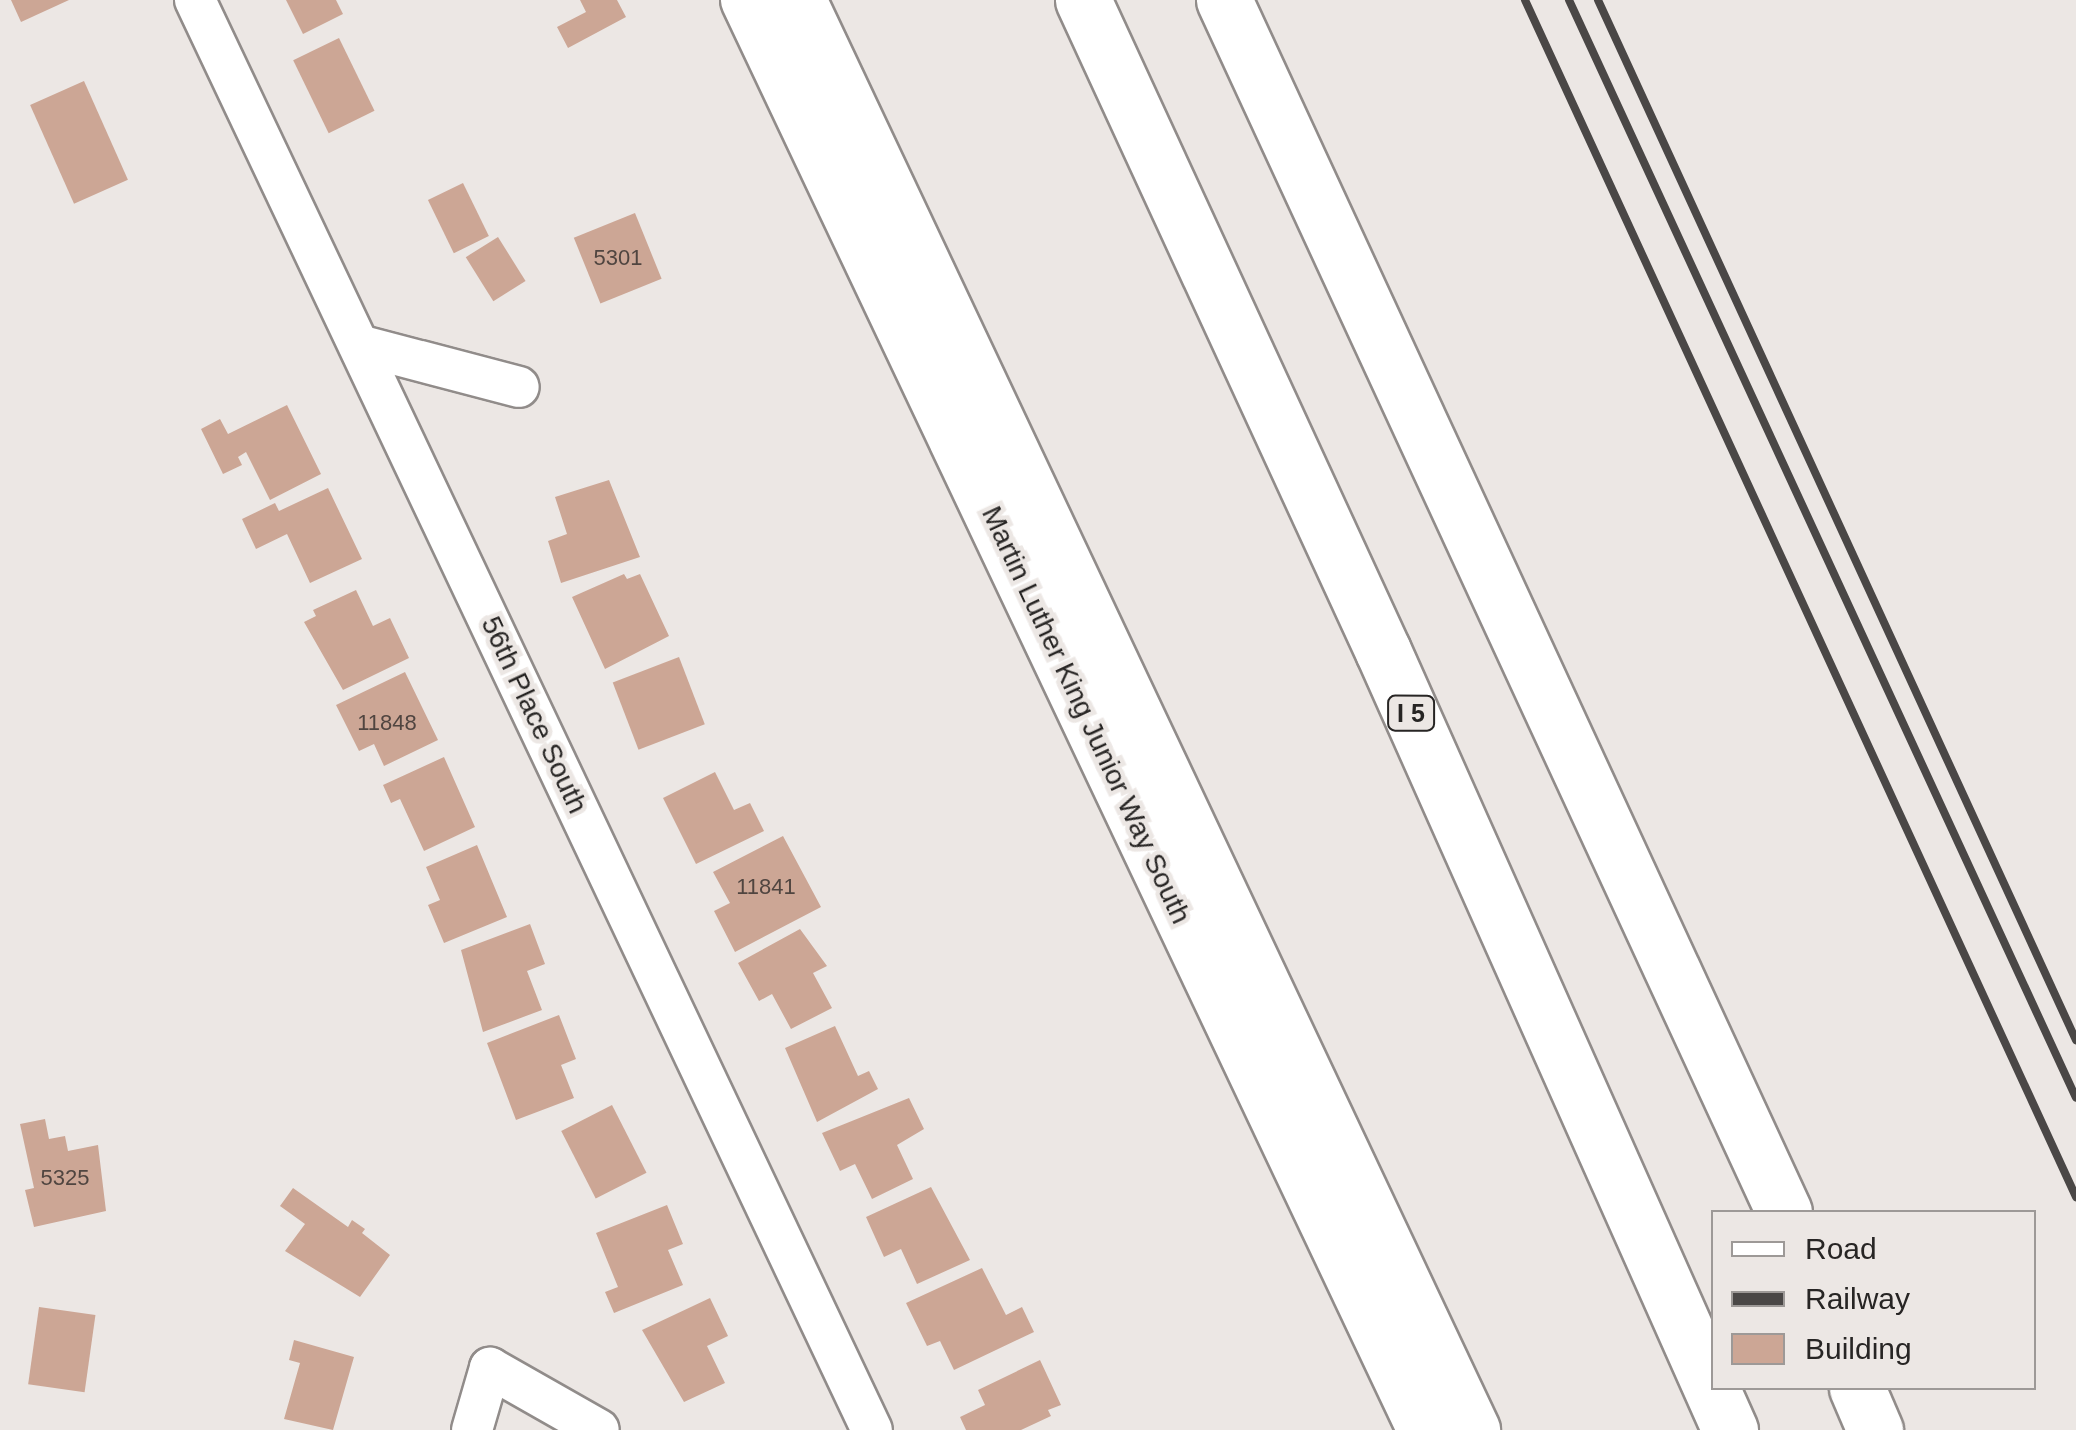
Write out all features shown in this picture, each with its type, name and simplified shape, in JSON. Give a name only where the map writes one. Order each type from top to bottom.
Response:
[{"type":"highway","name":"I 5","points":[[1083,0],[1384,651],[1711,1387]]},
{"type":"highway","points":[[1224,0],[1783,1210]]},
{"type":"highway","name":"I 5","points":[[1712,1390],[1730,1430]]},
{"type":"highway","points":[[1859,1390],[1876,1430]]},
{"type":"main road","name":"Martin Luther King Junior Way South","points":[[747,0],[1424,1430]]},
{"type":"main road","name":"Martin Luther King Junior Way South","points":[[800,0],[1474,1430]]},
{"type":"street","name":"56th Place South","points":[[195,0],[872,1430]]},
{"type":"street","points":[[359,345],[518,387]]},
{"type":"street","points":[[472,1430],[490,1368],[599,1430]]},
{"type":"building","points":[[11,0],[69,0],[21,22]]},
{"type":"building","points":[[286,0],[336,0],[343,14],[303,34]]},
{"type":"building","points":[[580,0],[617,0],[626,17],[568,48],[557,27],[586,12]]},
{"type":"building","points":[[339,38],[375,111],[329,133],[293,60]]},
{"type":"building","points":[[84,81],[128,180],[74,204],[30,105]]},
{"type":"building","points":[[463,183],[489,236],[454,253],[428,200]]},
{"type":"building","points":[[635,213],[662,279],[600,304],[574,238]]},
{"type":"building","points":[[498,237],[526,281],[493,301],[466,257]]},
{"type":"building","points":[[287,405],[321,474],[270,500],[246,452],[238,457],[242,465],[223,474],[201,429],[220,419],[228,434]]},
{"type":"building","points":[[609,480],[640,557],[561,583],[548,541],[567,534],[555,497]]},
{"type":"building","points":[[328,488],[362,559],[310,583],[287,534],[256,549],[242,519],[275,503],[279,511]]},
{"type":"building","points":[[624,574],[627,579],[640,574],[669,636],[605,669],[572,597]]},
{"type":"building","points":[[356,590],[373,626],[390,618],[409,658],[343,690],[304,622],[316,616],[313,610]]},
{"type":"building","points":[[679,657],[705,724],[639,750],[613,682]]},
{"type":"building","points":[[405,672],[438,740],[384,766],[374,744],[359,751],[336,705]]},
{"type":"building","points":[[444,757],[475,827],[424,851],[400,799],[391,803],[383,785]]},
{"type":"building","points":[[715,772],[734,810],[750,803],[764,831],[696,864],[663,798]]},
{"type":"building","points":[[783,836],[821,907],[735,952],[714,911],[730,903],[713,872]]},
{"type":"building","points":[[477,845],[507,917],[444,943],[428,905],[440,900],[426,867]]},
{"type":"building","points":[[530,924],[545,964],[527,971],[542,1010],[483,1032],[461,950]]},
{"type":"building","points":[[800,929],[827,966],[813,973],[832,1008],[791,1029],[772,994],[759,1001],[738,963]]},
{"type":"building","points":[[559,1015],[576,1059],[561,1065],[574,1098],[516,1120],[487,1043]]},
{"type":"building","points":[[835,1026],[858,1076],[869,1071],[878,1089],[817,1122],[785,1048]]},
{"type":"building","points":[[909,1098],[924,1129],[897,1145],[913,1179],[872,1199],[855,1164],[840,1171],[822,1133]]},
{"type":"building","points":[[612,1105],[647,1173],[596,1199],[561,1131]]},
{"type":"building","points":[[45,1119],[49,1139],[65,1136],[68,1151],[98,1145],[106,1211],[34,1227],[25,1190],[34,1188],[20,1124]]},
{"type":"building","points":[[931,1187],[970,1260],[917,1284],[901,1249],[884,1257],[866,1217]]},
{"type":"building","points":[[293,1188],[348,1227],[352,1220],[390,1255],[360,1297],[285,1251],[305,1224],[280,1206]]},
{"type":"building","points":[[667,1205],[683,1244],[668,1250],[683,1285],[614,1313],[605,1292],[618,1287],[596,1233]]},
{"type":"building","points":[[982,1268],[1006,1315],[1022,1307],[1034,1332],[954,1370],[940,1341],[927,1346],[906,1303]]},
{"type":"building","points":[[710,1298],[728,1336],[707,1346],[725,1383],[684,1402],[642,1330]]},
{"type":"building","points":[[39,1307],[95,1315],[85,1392],[28,1384]]},
{"type":"building","points":[[294,1340],[354,1357],[333,1430],[284,1419],[300,1363],[289,1360]]},
{"type":"building","points":[[1040,1360],[1061,1405],[1048,1410],[1051,1416],[1021,1430],[966,1430],[960,1417],[985,1405],[978,1390]]},
{"type":"railway","points":[[1525,0],[2076,1197]]},
{"type":"railway","points":[[1569,0],[2076,1098]]},
{"type":"railway","points":[[1598,0],[2076,1040]]}]
